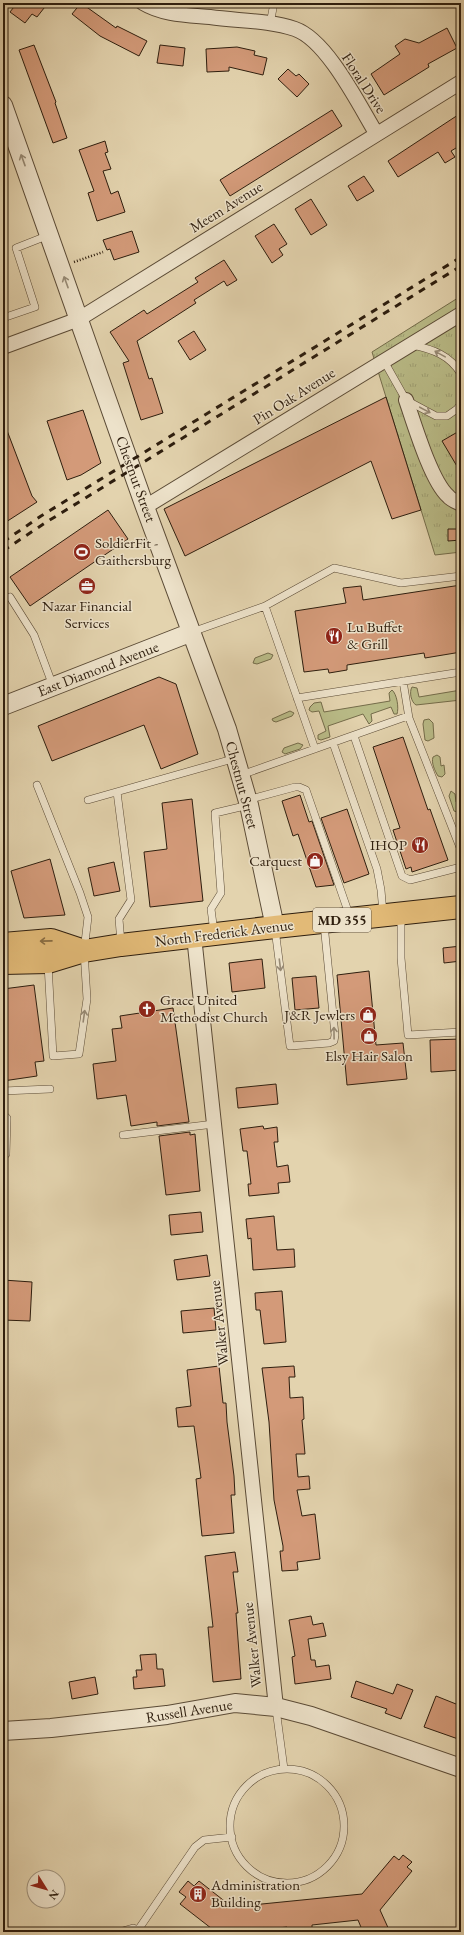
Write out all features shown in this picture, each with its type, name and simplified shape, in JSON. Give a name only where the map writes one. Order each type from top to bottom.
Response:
[{"type":"main road","name":"North Frederick Avenue","points":[[3,963],[48,962],[84,951],[121,945],[461,907]]},
{"type":"main road","name":"North Frederick Avenue","points":[[3,944],[51,940],[84,951]]},
{"type":"street","name":"Floral Drive","points":[[143,3],[167,13],[270,24],[296,30],[314,41],[341,74],[376,133]]},
{"type":"street","name":"Meem Avenue","points":[[3,347],[79,319],[376,133],[461,82]]},
{"type":"street","name":"Chestnut Street","points":[[3,105],[145,507],[192,632],[236,758],[248,802],[275,927]]},
{"type":"street","name":"Pin Oak Avenue","points":[[145,507],[461,314]]},
{"type":"street","points":[[406,400],[424,450],[438,482],[448,496],[461,504]]},
{"type":"street","name":"East Diamond Avenue","points":[[3,706],[192,632]]},
{"type":"street","name":"Walker Avenue","points":[[204,935],[214,1124],[276,1706]]},
{"type":"street","name":"Russell Avenue","points":[[3,1732],[167,1715],[236,1703],[276,1706],[311,1716],[461,1768]]},
{"type":"lane","points":[[270,24],[274,3]]},
{"type":"lane","points":[[3,318],[35,307],[16,248],[49,235]]},
{"type":"lane","points":[[411,344],[437,351],[457,366],[461,374]]},
{"type":"lane","points":[[384,361],[406,400],[436,416],[447,416],[461,404]]},
{"type":"lane","points":[[192,632],[265,606],[334,568],[401,583],[461,576]]},
{"type":"lane","points":[[10,596],[34,635],[53,686]]},
{"type":"lane","points":[[265,606],[315,749]]},
{"type":"lane","points":[[297,698],[461,672]]},
{"type":"lane","points":[[403,681],[408,716],[461,850]]},
{"type":"lane","points":[[241,775],[408,716]]},
{"type":"lane","points":[[354,736],[402,876],[410,880],[461,867]]},
{"type":"lane","points":[[333,743],[377,869],[382,890],[392,914],[401,958],[408,1035],[461,1032]]},
{"type":"lane","points":[[88,800],[236,758]]},
{"type":"lane","points":[[37,785],[88,917],[84,951],[86,999],[79,1054],[53,1056],[48,962]]},
{"type":"lane","points":[[204,935],[211,909],[221,893],[215,813],[295,787],[306,790],[351,919]]},
{"type":"lane","points":[[117,792],[131,900],[119,919],[121,945]]},
{"type":"lane","points":[[275,927],[290,1046],[329,1043],[334,1041],[335,1035],[323,922]]},
{"type":"lane","points":[[3,1091],[50,1089]]},
{"type":"lane","points":[[3,1114],[7,1118],[6,1154]]},
{"type":"lane","points":[[123,1135],[214,1124]]},
{"type":"lane","points":[[276,1706],[284,1769]]},
{"type":"lane","points":[[284,1769],[294,1769],[313,1775],[328,1786],[338,1801],[343,1814],[344,1826],[341,1844],[332,1860],[315,1876],[305,1880],[293,1882],[274,1881],[258,1874],[246,1865],[236,1851],[232,1837],[231,1820],[238,1798],[255,1779],[275,1770],[284,1769]]},
{"type":"lane","points":[[118,1932],[133,1928],[140,1931],[195,1847],[204,1840],[232,1837]]},
{"type":"path","points":[[61,267],[103,252]]},
{"type":"green space","points":[[461,296],[461,552],[435,555],[372,352]]},
{"type":"green space","points":[[268,653],[273,655],[271,659],[257,664],[253,663],[255,658]]},
{"type":"green space","points":[[412,687],[417,688],[419,697],[461,690],[461,700],[416,705],[411,697]]},
{"type":"green space","points":[[392,690],[397,701],[397,714],[394,714],[391,707],[371,714],[372,721],[369,724],[363,714],[328,726],[330,737],[321,740],[318,739],[318,735],[326,731],[319,711],[312,712],[309,710],[314,703],[321,702],[324,712],[390,701],[389,693]]},
{"type":"green space","points":[[290,711],[294,713],[292,716],[276,722],[273,721],[272,719]]},
{"type":"green space","points":[[429,719],[433,723],[434,738],[428,741],[425,740],[423,724],[424,720]]},
{"type":"green space","points":[[298,743],[303,745],[300,749],[285,754],[282,752],[284,748]]},
{"type":"green space","points":[[437,755],[440,757],[441,766],[444,765],[445,774],[442,777],[438,776],[433,764],[433,757]]},
{"type":"green space","points":[[451,791],[455,794],[456,802],[458,801],[459,810],[457,812],[454,811],[449,796]]},
{"type":"building","points":[[17,3],[48,3],[37,17],[32,14],[25,23],[10,12]]},
{"type":"building","points":[[81,3],[116,28],[117,26],[147,41],[139,56],[100,36],[72,14]]},
{"type":"building","points":[[447,28],[457,48],[428,64],[429,67],[384,95],[371,74],[400,54],[395,46],[405,39],[419,43]]},
{"type":"building","points":[[34,45],[56,102],[55,103],[67,138],[53,143],[19,50]]},
{"type":"building","points":[[160,45],[185,48],[183,66],[157,63]]},
{"type":"building","points":[[237,47],[255,51],[254,55],[267,58],[263,75],[229,67],[229,71],[207,72],[206,49]]},
{"type":"building","points":[[288,69],[296,76],[299,74],[309,84],[297,97],[278,79]]},
{"type":"building","points":[[332,110],[342,126],[230,196],[220,180]]},
{"type":"building","points":[[461,113],[461,145],[451,151],[455,157],[445,163],[438,152],[398,177],[388,161]]},
{"type":"building","points":[[105,141],[108,152],[105,153],[111,169],[103,171],[111,194],[118,191],[125,212],[97,221],[88,193],[94,191],[79,150]]},
{"type":"building","points":[[364,176],[374,191],[357,201],[348,186]]},
{"type":"building","points":[[311,199],[327,225],[311,235],[295,209]]},
{"type":"building","points":[[274,224],[287,244],[279,249],[283,255],[272,263],[255,236]]},
{"type":"building","points":[[132,231],[139,252],[114,260],[110,249],[107,250],[103,240]]},
{"type":"building","points":[[224,260],[237,280],[227,286],[224,281],[194,300],[196,303],[137,341],[149,379],[152,378],[163,413],[141,420],[123,363],[129,361],[110,332],[144,310],[147,314],[198,282],[195,278]]},
{"type":"building","points":[[194,331],[206,350],[190,360],[178,341]]},
{"type":"building","points":[[386,397],[421,510],[392,519],[371,461],[185,556],[164,509]]},
{"type":"building","points":[[83,410],[101,463],[81,475],[67,480],[47,421]]},
{"type":"building","points":[[3,420],[32,496],[37,502],[6,522],[3,515]]},
{"type":"building","points":[[461,430],[461,473],[442,441]]},
{"type":"building","points":[[108,510],[128,539],[30,606],[10,577]]},
{"type":"building","points":[[448,529],[461,529],[461,540],[448,541]]},
{"type":"building","points":[[461,585],[461,652],[425,658],[424,653],[347,665],[347,670],[329,673],[328,669],[304,672],[295,611],[346,603],[343,588],[361,586],[363,600]]},
{"type":"building","points":[[159,677],[176,684],[198,754],[161,769],[144,725],[52,761],[38,726]]},
{"type":"building","points":[[403,737],[428,810],[430,809],[448,860],[412,872],[411,867],[406,869],[393,830],[400,828],[373,747]]},
{"type":"building","name":"Carquest","points":[[300,795],[309,822],[312,821],[334,885],[316,887],[298,834],[293,836],[282,801]]},
{"type":"building","points":[[192,799],[203,901],[150,907],[144,852],[167,849],[162,803]]},
{"type":"building","points":[[347,809],[369,874],[344,883],[321,818]]},
{"type":"building","points":[[50,859],[65,915],[24,918],[11,871]]},
{"type":"building","points":[[114,862],[120,891],[94,896],[88,868]]},
{"type":"building","points":[[461,946],[461,961],[444,963],[443,948]]},
{"type":"building","points":[[262,959],[265,988],[232,992],[229,963]]},
{"type":"building","points":[[369,971],[376,1045],[403,1043],[407,1079],[347,1085],[337,975]]},
{"type":"building","points":[[316,976],[319,1008],[295,1010],[292,978]]},
{"type":"building","points":[[34,985],[44,1061],[35,1062],[37,1076],[3,1081],[3,989]]},
{"type":"building","points":[[173,1008],[189,1122],[157,1126],[157,1122],[131,1126],[126,1095],[97,1099],[93,1064],[116,1061],[112,1029],[122,1028],[120,1016]]},
{"type":"building","points":[[461,1039],[461,1070],[431,1072],[430,1040]]},
{"type":"building","points":[[276,1084],[278,1104],[238,1108],[236,1088]]},
{"type":"building","points":[[263,1126],[264,1129],[277,1127],[278,1142],[274,1142],[277,1167],[288,1165],[290,1182],[278,1183],[279,1193],[249,1196],[248,1184],[251,1184],[247,1151],[243,1151],[240,1129]]},
{"type":"building","points":[[190,1132],[190,1135],[195,1134],[200,1191],[166,1195],[159,1136]]},
{"type":"building","points":[[201,1212],[203,1232],[171,1235],[169,1215]]},
{"type":"building","points":[[274,1216],[277,1250],[294,1249],[295,1267],[253,1270],[251,1238],[248,1239],[246,1219]]},
{"type":"building","points":[[207,1255],[210,1276],[177,1280],[174,1260]]},
{"type":"building","points":[[3,1280],[32,1282],[30,1321],[3,1320]]},
{"type":"building","points":[[282,1291],[286,1342],[264,1344],[260,1310],[256,1310],[255,1293]]},
{"type":"building","points":[[214,1308],[216,1330],[183,1333],[181,1311]]},
{"type":"building","points":[[219,1366],[223,1403],[226,1403],[234,1476],[235,1495],[231,1495],[234,1533],[202,1536],[196,1479],[201,1478],[194,1426],[178,1427],[176,1408],[191,1406],[187,1370]]},
{"type":"building","points":[[294,1366],[295,1377],[289,1377],[290,1398],[303,1397],[304,1419],[302,1420],[305,1454],[296,1454],[298,1477],[309,1476],[310,1489],[297,1490],[302,1516],[315,1514],[320,1559],[297,1562],[298,1570],[282,1571],[280,1551],[283,1551],[283,1546],[274,1500],[269,1422],[262,1368]]},
{"type":"building","points":[[235,1552],[238,1572],[233,1572],[238,1613],[236,1613],[241,1679],[213,1682],[208,1627],[213,1627],[205,1556]]},
{"type":"building","points":[[311,1616],[313,1625],[323,1623],[326,1636],[308,1639],[311,1660],[315,1660],[316,1667],[329,1665],[331,1679],[295,1684],[292,1657],[295,1656],[289,1620]]},
{"type":"building","points":[[156,1654],[157,1669],[163,1669],[165,1686],[134,1689],[133,1677],[137,1677],[136,1670],[142,1670],[140,1655]]},
{"type":"building","points":[[95,1677],[98,1694],[72,1699],[69,1682]]},
{"type":"building","points":[[356,1681],[393,1694],[397,1684],[413,1690],[401,1719],[385,1713],[387,1709],[351,1697]]},
{"type":"building","points":[[436,1696],[461,1706],[461,1740],[424,1727]]},
{"type":"building","name":"Administration Building","points":[[403,1855],[412,1862],[407,1867],[412,1871],[380,1910],[390,1932],[363,1932],[358,1920],[312,1925],[312,1932],[287,1932],[287,1927],[241,1932],[216,1932],[180,1904],[186,1897],[179,1892],[188,1881],[194,1886],[199,1881],[232,1907],[362,1894],[394,1856],[399,1860]]},
{"type":"railway","points":[[3,542],[41,516],[461,257]]},
{"type":"railway","points":[[3,551],[45,523],[461,266]]},
{"type":"place","name":"SoldierFit - Gaithersburg","points":[[82,552]]},
{"type":"place","name":"Nazar Financial Services","points":[[87,586]]},
{"type":"place","name":"Lu Buffet & Grill","points":[[334,636]]},
{"type":"place","name":"IHOP","points":[[420,845]]},
{"type":"place","name":"Carquest","points":[[315,861]]},
{"type":"place","name":"Grace United Methodist Church","points":[[147,1009]]},
{"type":"place","name":"J&R Jewlers","points":[[368,1015]]},
{"type":"place","name":"Elsy Hair Salon","points":[[369,1036]]},
{"type":"place","name":"Administration Building","points":[[198,1894]]}]
